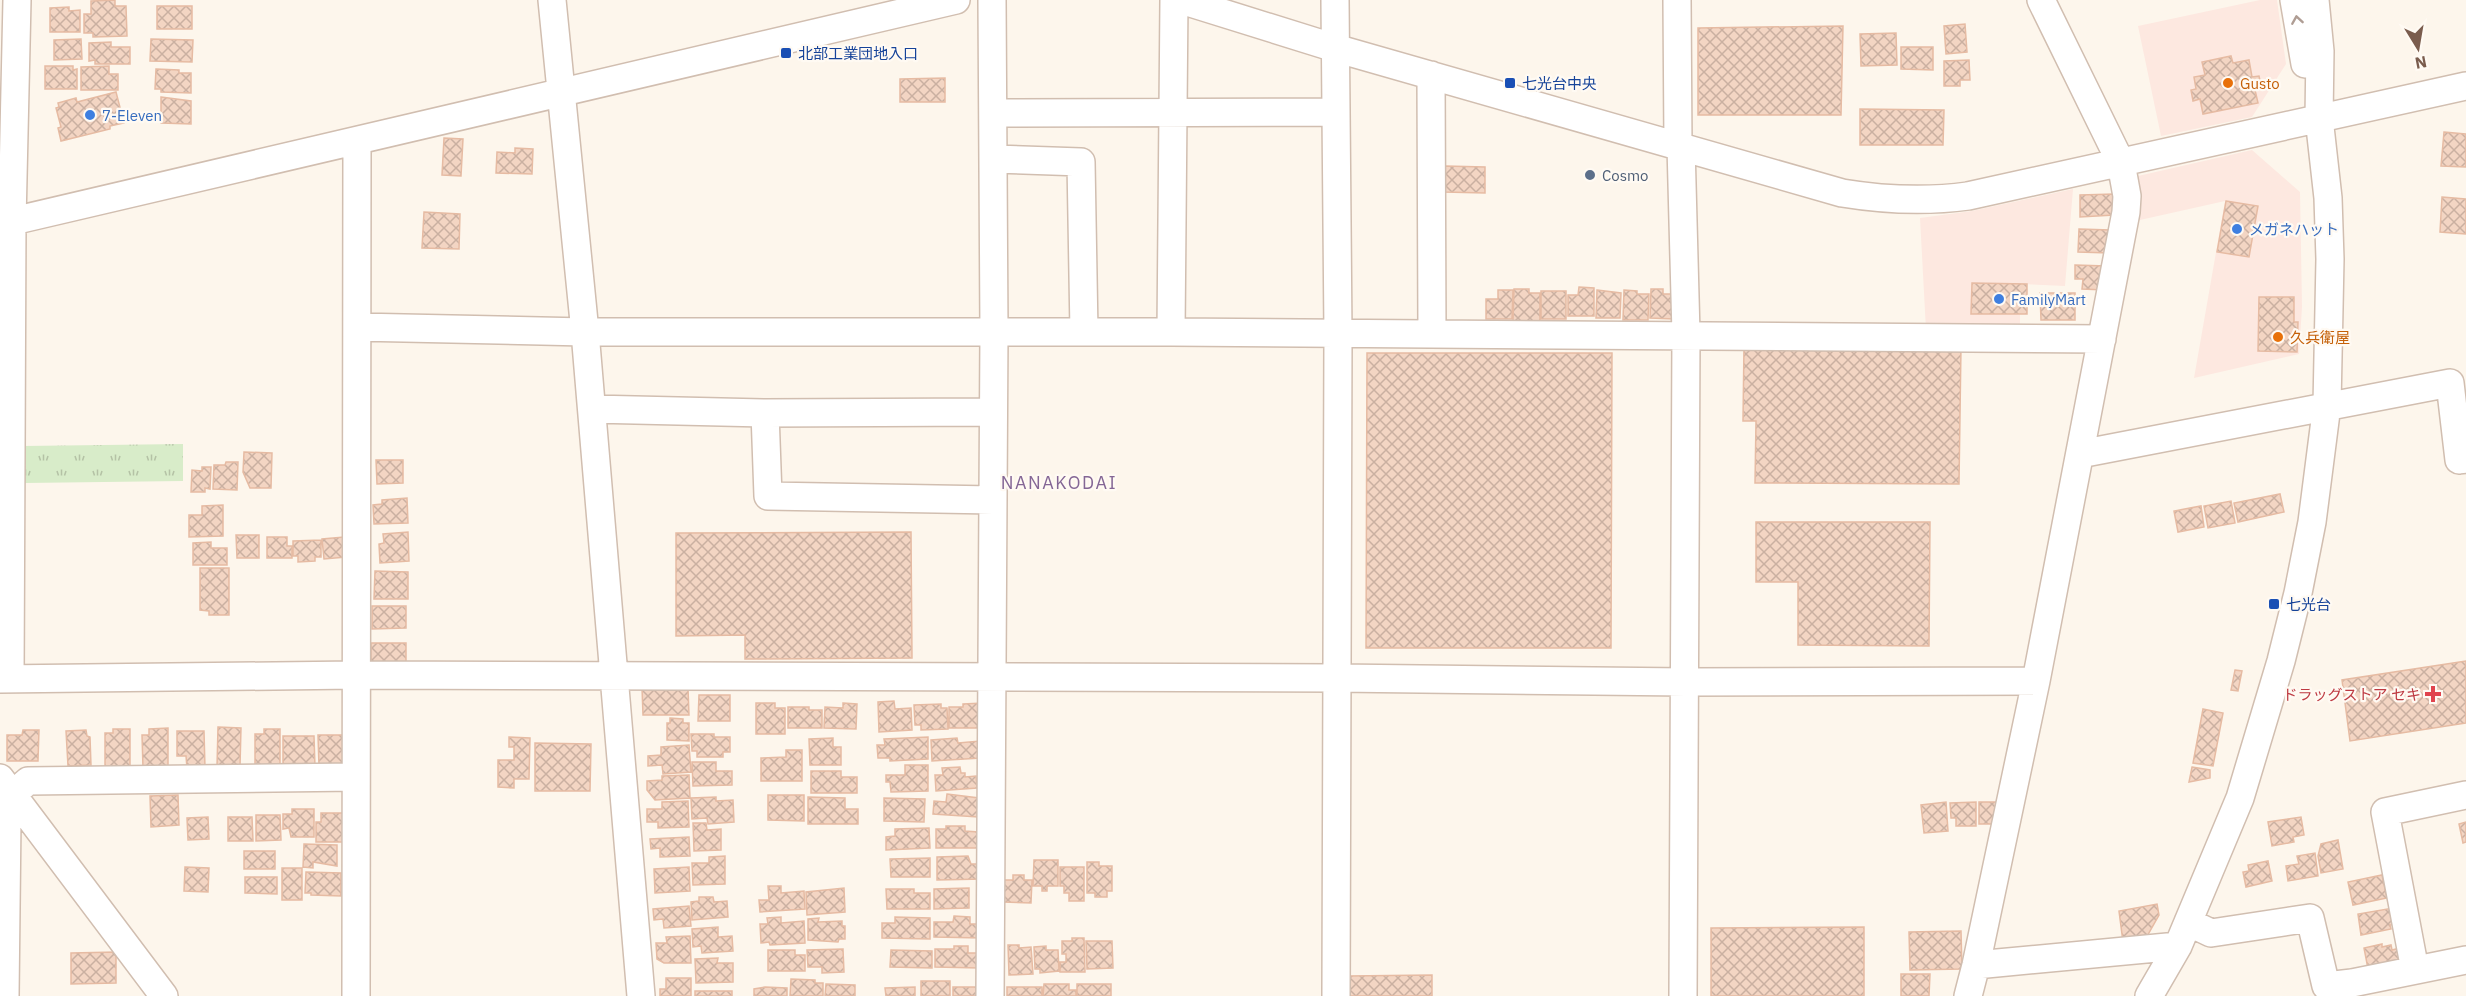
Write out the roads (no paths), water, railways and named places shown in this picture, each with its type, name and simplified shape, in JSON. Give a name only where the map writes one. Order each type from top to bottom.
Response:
[{"type":"street","points":[[17,0],[6,223],[5,679],[356,675],[616,678],[1337,678],[1686,682],[2036,681]]},
{"type":"street","points":[[552,0],[592,409],[641,996]]},
{"type":"street","points":[[6,223],[956,0]]},
{"type":"street","points":[[990,996],[994,332],[992,0]]},
{"type":"street","points":[[1172,332],[1174,0]]},
{"type":"street","points":[[1181,0],[1335,48],[1842,193],[1908,201],[1933,201],[1968,196],[2466,86]]},
{"type":"street","points":[[1335,0],[1338,334],[1336,996]]},
{"type":"street","points":[[1677,0],[1686,334],[1683,996]]},
{"type":"street","points":[[1968,996],[2036,681],[2126,212],[2127,196],[2121,163],[2041,0]]},
{"type":"street","points":[[2294,0],[2303,54],[2319,118]]},
{"type":"street","points":[[2149,996],[2183,934],[2240,798],[2281,661],[2312,522],[2327,405],[2330,259],[2328,198],[2319,118],[2320,51],[2314,0]]},
{"type":"street","points":[[1431,75],[1432,334]]},
{"type":"street","points":[[993,113],[1336,112]]},
{"type":"street","points":[[356,996],[357,141]]},
{"type":"street","points":[[993,159],[1081,162],[1083,332]]},
{"type":"street","points":[[357,327],[585,332],[1686,334],[2102,339]]},
{"type":"street","points":[[2080,454],[2450,383],[2459,460],[2466,459]]},
{"type":"street","points":[[592,409],[765,413],[993,412]]},
{"type":"street","points":[[765,413],[768,496],[993,500]]},
{"type":"street","points":[[6,786],[28,780],[356,777]]},
{"type":"street","points":[[5,996],[6,786]]},
{"type":"street","points":[[6,786],[164,996]]},
{"type":"street","points":[[2415,970],[2385,812],[2466,795]]},
{"type":"street","points":[[1976,965],[2183,934],[2211,933],[2310,918],[2326,986],[2353,990],[2415,970],[2466,960]]},
{"type":"place","name":"北部工業団地入口","points":[[786,53]]},
{"type":"place","name":"七光台中央","points":[[1510,83]]},
{"type":"place","name":"Gusto","points":[[2228,83]]},
{"type":"place","name":"7-Eleven","points":[[90,115]]},
{"type":"place","name":"Cosmo","points":[[1590,175]]},
{"type":"place","name":"メガネハット","points":[[2237,229]]},
{"type":"place","name":"FamilyMart","points":[[1999,299]]},
{"type":"place","name":"久兵衛屋","points":[[2278,337]]},
{"type":"place","name":"七光台","points":[[2274,604]]},
{"type":"place","name":"ドラッグストア セキ","points":[[2433,694]]},
{"type":"district","name":"NANAKODAI","points":[[1059,482]]}]
